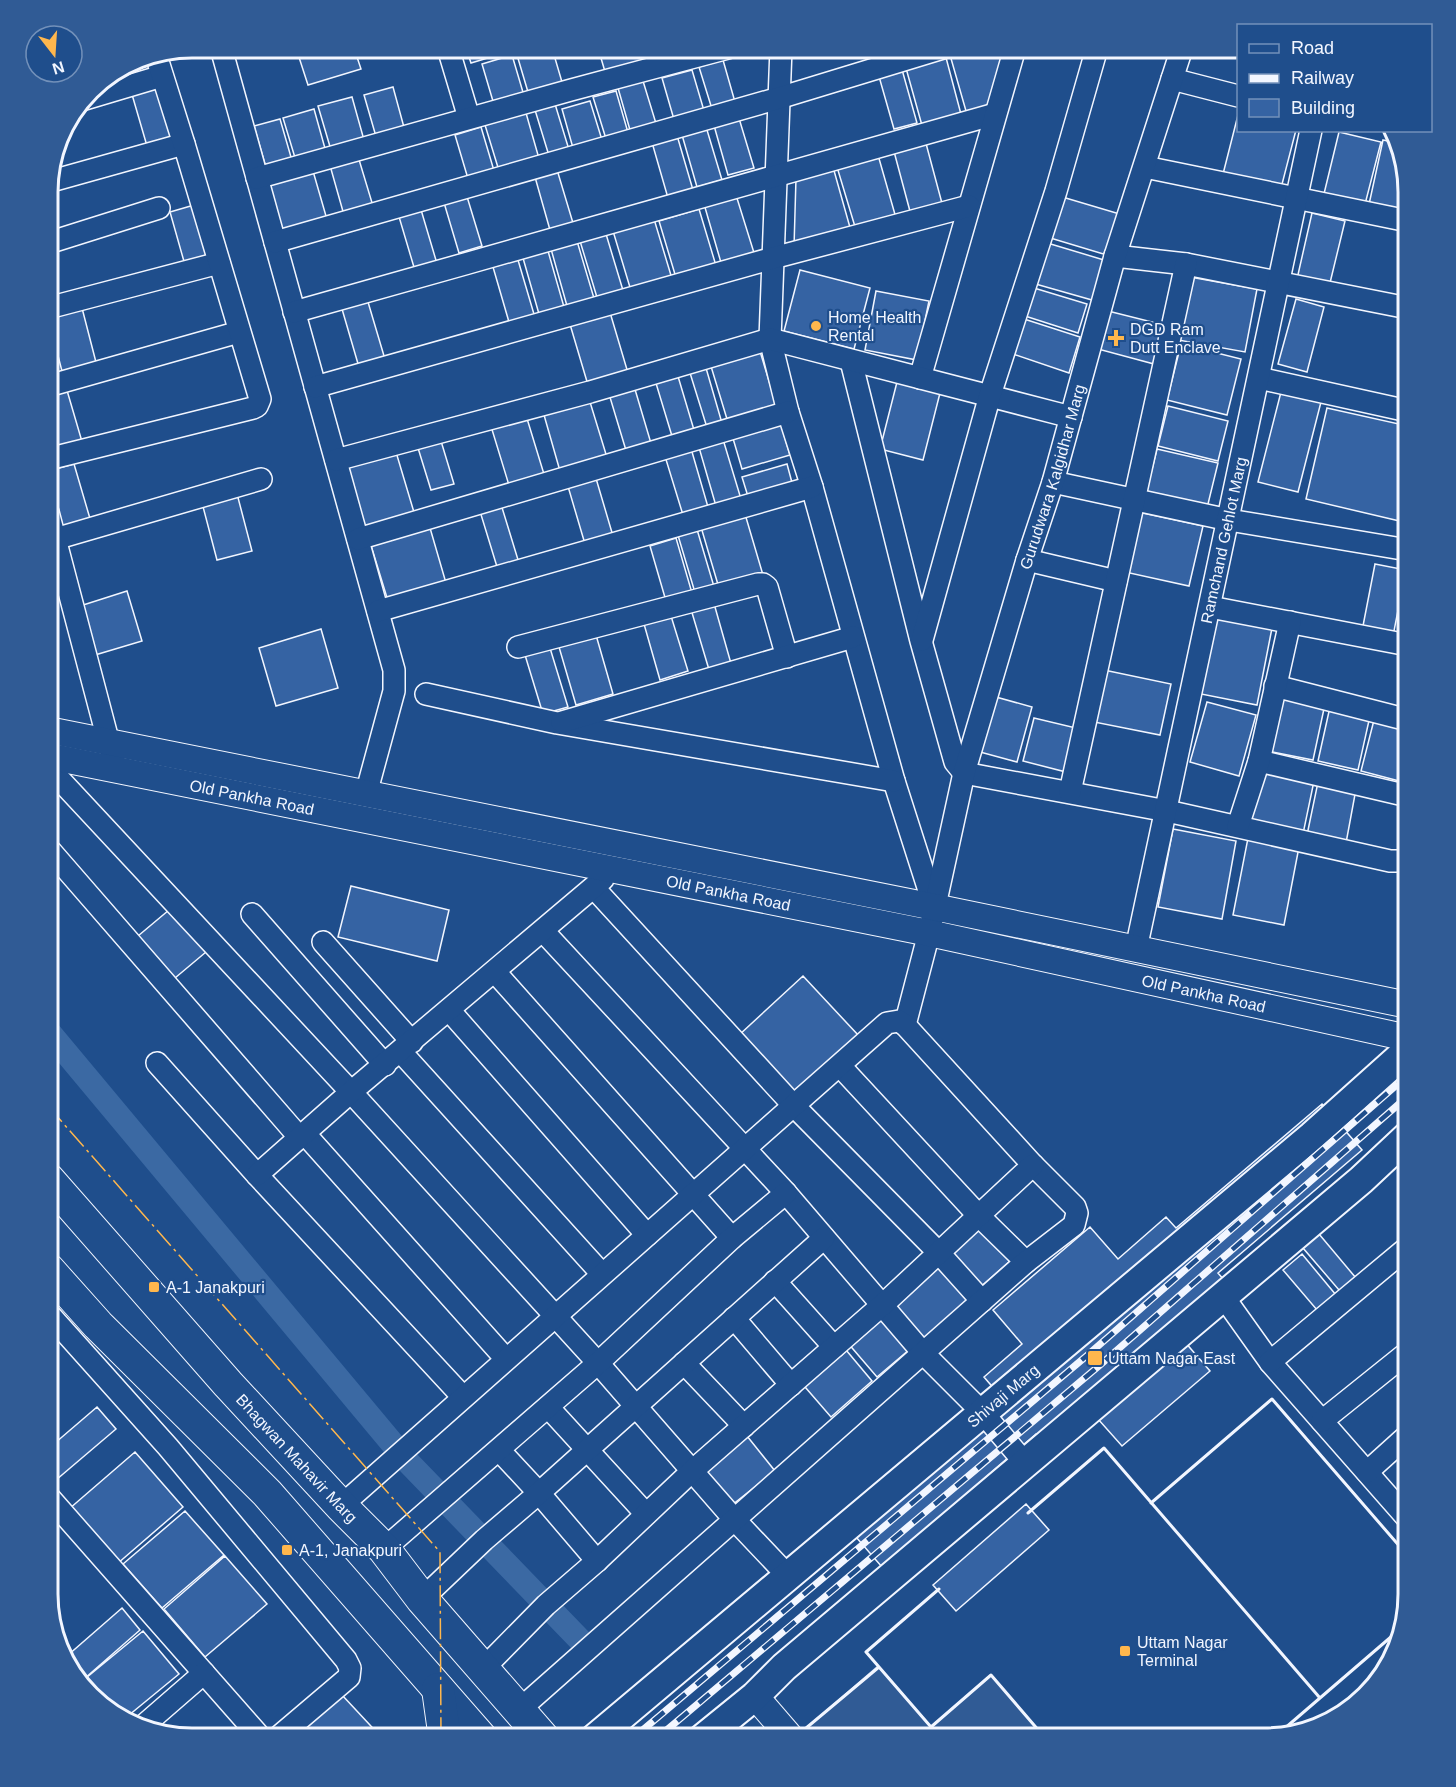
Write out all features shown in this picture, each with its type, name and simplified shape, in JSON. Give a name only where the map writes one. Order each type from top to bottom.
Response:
[{"type":"main road","name":"Shivaji Marg","points":[[607,1728],[1312,1136],[1398,1059]]},
{"type":"main road","points":[[716,1728],[755,1696],[784,1667],[1362,1180],[1398,1146]]},
{"type":"main road","name":"Bhagwan Mahavir Marg","points":[[58,1191],[228,1384],[384,1550],[422,1599],[535,1728]]},
{"type":"main road","points":[[58,1280],[98,1325],[267,1493],[472,1728]]},
{"type":"main road","points":[[438,1689],[443,1728]]},
{"type":"street","points":[[223,59],[394,670],[394,691],[366,794]]},
{"type":"street","points":[[451,59],[469,118]]},
{"type":"street","points":[[257,178],[687,59]]},
{"type":"street","points":[[781,59],[770,339],[894,781],[934,907]]},
{"type":"street","points":[[275,242],[779,98],[907,59]]},
{"type":"street","points":[[920,378],[1012,59]]},
{"type":"street","points":[[921,641],[990,395],[1056,191],[1094,59]]},
{"type":"street","name":"Gurudwara Kalgidhar Marg","points":[[904,1025],[929,933],[964,773],[1027,560],[1053,482],[1115,256],[1178,59]]},
{"type":"street","points":[[59,456],[257,406],[260,399],[158,63]]},
{"type":"street","points":[[102,94],[162,76]]},
{"type":"street","points":[[1172,79],[1237,95]]},
{"type":"street","points":[[294,312],[994,114]]},
{"type":"street","name":"Ramchand Gehlot Marg","points":[[1136,949],[1311,132]]},
{"type":"street","points":[[60,179],[184,144]]},
{"type":"street","points":[[1144,167],[1398,219]]},
{"type":"street","points":[[315,387],[773,258],[969,206]]},
{"type":"street","points":[[59,240],[159,208]]},
{"type":"street","points":[[1115,256],[1186,264],[1398,306]]},
{"type":"street","points":[[59,305],[219,263]]},
{"type":"street","points":[[1070,792],[1186,264]]},
{"type":"street","points":[[59,383],[239,332]]},
{"type":"street","points":[[336,460],[590,392],[770,339],[1071,417]]},
{"type":"street","points":[[851,361],[921,641],[955,762],[964,773],[1167,811],[1398,861]]},
{"type":"street","points":[[1259,378],[1398,409]]},
{"type":"street","points":[[358,539],[789,412]]},
{"type":"street","points":[[59,537],[261,480]]},
{"type":"street","points":[[1053,482],[1229,520],[1398,548]]},
{"type":"street","points":[[378,611],[812,487]]},
{"type":"street","points":[[1027,560],[1116,580]]},
{"type":"street","points":[[59,563],[115,769]]},
{"type":"street","points":[[518,647],[763,584],[769,592],[787,657]]},
{"type":"street","points":[[1210,607],[1398,643]]},
{"type":"street","points":[[1238,826],[1259,761],[1290,622]]},
{"type":"street","points":[[557,723],[853,637]]},
{"type":"street","points":[[1275,686],[1398,717]]},
{"type":"street","points":[[426,694],[557,723],[894,781]]},
{"type":"street","name":"Old Pankha Road","points":[[59,732],[934,907],[1398,1003]]},
{"type":"street","name":"Old Pankha Road","points":[[59,758],[929,933],[1398,1036]]},
{"type":"street","points":[[1259,761],[1398,794]]},
{"type":"street","points":[[59,778],[351,1092],[598,1363],[691,1472],[788,1576]]},
{"type":"street","points":[[59,860],[302,1136],[506,1359]]},
{"type":"street","points":[[257,1175],[351,1092],[594,888],[613,869]]},
{"type":"street","points":[[594,888],[794,1106],[939,1253],[982,1300]]},
{"type":"street","points":[[252,914],[399,1053],[602,1274]]},
{"type":"street","points":[[543,931],[786,1194],[923,1353],[983,1413],[1025,1463]]},
{"type":"street","points":[[323,942],[399,1053]]},
{"type":"street","points":[[495,972],[732,1238]]},
{"type":"street","points":[[449,1010],[647,1235]]},
{"type":"street","points":[[341,1506],[887,1023],[899,1021],[904,1025],[1033,1166],[1075,1207],[1077,1220],[1074,1225],[982,1300],[519,1710]]},
{"type":"street","points":[[157,1063],[257,1175],[463,1397]]},
{"type":"street","points":[[840,1066],[979,1216],[1026,1262]]},
{"type":"street","points":[[483,1669],[546,1605],[597,1561],[691,1472],[881,1305],[1033,1166]]},
{"type":"street","points":[[384,1550],[598,1363],[732,1238],[786,1194]]},
{"type":"street","points":[[422,1599],[484,1540],[824,1238]]},
{"type":"street","points":[[1270,1362],[1398,1255]]},
{"type":"street","points":[[776,1281],[834,1347]]},
{"type":"street","points":[[1223,1296],[1270,1362],[1398,1507]]},
{"type":"street","points":[[734,1318],[791,1385]]},
{"type":"street","points":[[58,1324],[168,1447],[346,1660],[350,1668],[348,1677],[289,1728]]},
{"type":"street","points":[[1322,1421],[1398,1360]]},
{"type":"street","points":[[684,1363],[744,1426]]},
{"type":"street","points":[[548,1407],[646,1514]]},
{"type":"street","points":[[1367,1472],[1398,1444]]},
{"type":"street","points":[[499,1450],[597,1561]]},
{"type":"street","points":[[58,1507],[252,1728]]},
{"type":"street","points":[[149,1721],[204,1673]]},
{"type":"street","points":[[755,1696],[783,1728]]},
{"type":"shaded area","points":[[878,1666],[931,1727],[991,1675],[1037,1728],[807,1728]]},
{"type":"building","points":[[300,59],[358,59],[361,69],[308,85]]},
{"type":"building","points":[[470,59],[484,59],[471,63]]},
{"type":"building","points":[[499,59],[513,59],[525,99],[495,108],[482,64]]},
{"type":"building","points":[[518,59],[555,59],[562,82],[528,92]]},
{"type":"building","points":[[601,59],[645,59],[646,63],[606,75]]},
{"type":"building","points":[[946,59],[962,118],[923,129],[904,61]]},
{"type":"building","points":[[951,59],[1007,59],[994,110],[968,118]]},
{"type":"building","points":[[723,60],[735,102],[712,109],[699,67]]},
{"type":"building","points":[[901,66],[917,123],[894,129],[878,73]]},
{"type":"building","points":[[692,70],[705,114],[675,123],[662,78]]},
{"type":"building","points":[[643,81],[658,130],[632,137],[618,88]]},
{"type":"building","points":[[159,83],[175,138],[147,146],[131,91]]},
{"type":"building","points":[[393,87],[405,131],[377,140],[364,95]]},
{"type":"building","points":[[616,91],[629,136],[607,142],[593,97]]},
{"type":"building","points":[[352,97],[364,140],[331,150],[318,106]]},
{"type":"building","points":[[590,101],[602,140],[573,148],[562,109]]},
{"type":"building","points":[[555,104],[570,153],[550,159],[535,110]]},
{"type":"building","points":[[314,109],[326,152],[296,161],[283,118]]},
{"type":"building","points":[[526,113],[540,162],[500,174],[485,125]]},
{"type":"building","points":[[738,115],[754,168],[728,175],[713,122]]},
{"type":"building","points":[[280,119],[293,164],[267,171],[254,126]]},
{"type":"building","points":[[1237,119],[1237,132],[1295,132],[1280,192],[1222,178]]},
{"type":"building","points":[[704,120],[722,180],[697,187],[680,128]]},
{"type":"building","points":[[481,127],[495,174],[469,182],[455,135]]},
{"type":"building","points":[[676,132],[693,190],[668,198],[651,139]]},
{"type":"building","points":[[1339,132],[1381,142],[1363,212],[1322,202]]},
{"type":"building","points":[[924,136],[943,207],[911,215],[892,144]]},
{"type":"building","points":[[1383,140],[1387,141],[1396,175],[1398,215],[1368,209]]},
{"type":"building","points":[[357,153],[373,206],[344,215],[329,162]]},
{"type":"building","points":[[878,155],[896,218],[856,230],[837,167]]},
{"type":"building","points":[[555,163],[573,223],[550,230],[533,170]]},
{"type":"building","points":[[833,167],[851,231],[794,247],[796,178]]},
{"type":"building","points":[[313,171],[328,223],[283,236],[267,184]]},
{"type":"building","points":[[465,190],[482,246],[459,253],[442,196]]},
{"type":"building","points":[[736,195],[755,256],[722,266],[704,204]]},
{"type":"building","points":[[1059,196],[1123,215],[1110,256],[1047,237]]},
{"type":"building","points":[[201,203],[217,256],[185,265],[170,212]]},
{"type":"building","points":[[419,203],[438,267],[416,274],[397,210]]},
{"type":"building","points":[[699,209],[717,269],[677,281],[659,221]]},
{"type":"building","points":[[1312,213],[1345,221],[1329,287],[1297,279]]},
{"type":"building","points":[[654,219],[673,282],[632,294],[613,231]]},
{"type":"building","points":[[606,234],[625,297],[599,304],[580,241]]},
{"type":"building","points":[[577,241],[596,305],[569,313],[551,249]]},
{"type":"building","points":[[1044,242],[1104,260],[1092,300],[1032,283]]},
{"type":"building","points":[[548,251],[566,314],[541,321],[523,258]]},
{"type":"building","points":[[518,260],[536,321],[511,329],[493,267]]},
{"type":"building","points":[[800,270],[870,288],[854,349],[784,331]]},
{"type":"building","points":[[1190,277],[1257,289],[1245,352],[1178,340]]},
{"type":"building","points":[[1034,288],[1087,304],[1078,333],[1025,316]]},
{"type":"building","points":[[876,291],[929,301],[917,360],[865,350]]},
{"type":"building","points":[[1296,299],[1324,307],[1307,372],[1278,364]]},
{"type":"building","points":[[368,302],[387,366],[361,374],[342,309]]},
{"type":"building","points":[[82,308],[98,370],[64,379],[59,359],[59,314]]},
{"type":"building","points":[[609,309],[628,373],[588,385],[569,321]]},
{"type":"building","points":[[1108,311],[1164,325],[1154,364],[1098,349]]},
{"type":"building","points":[[1021,318],[1080,337],[1069,373],[1010,353]]},
{"type":"building","points":[[1181,344],[1241,359],[1227,415],[1167,400]]},
{"type":"building","points":[[759,348],[779,414],[730,429],[710,363]]},
{"type":"building","points":[[706,368],[724,430],[709,434],[690,373]]},
{"type":"building","points":[[677,373],[697,440],[675,446],[655,380]]},
{"type":"building","points":[[897,382],[940,393],[923,460],[880,449]]},
{"type":"building","points":[[634,386],[653,450],[628,457],[609,394]]},
{"type":"building","points":[[66,387],[83,445],[59,452],[59,389]]},
{"type":"building","points":[[1281,392],[1321,402],[1298,492],[1258,482]]},
{"type":"building","points":[[590,402],[609,464],[562,478],[544,415]]},
{"type":"building","points":[[1168,406],[1228,421],[1218,461],[1158,446]]},
{"type":"building","points":[[1327,408],[1398,424],[1398,521],[1306,499]]},
{"type":"building","points":[[525,412],[547,484],[512,495],[490,423]]},
{"type":"building","points":[[780,421],[790,455],[742,469],[732,435]]},
{"type":"building","points":[[722,436],[741,499],[716,506],[698,444]]},
{"type":"building","points":[[441,441],[454,484],[431,490],[418,448]]},
{"type":"building","points":[[690,445],[708,507],[683,515],[664,453]]},
{"type":"building","points":[[1157,449],[1218,463],[1207,508],[1146,493]]},
{"type":"building","points":[[396,452],[416,519],[367,534],[347,467]]},
{"type":"building","points":[[74,464],[91,522],[62,531],[59,520],[59,468]]},
{"type":"building","points":[[787,464],[794,490],[750,503],[742,477]]},
{"type":"building","points":[[595,475],[613,536],[585,544],[567,483]]},
{"type":"building","points":[[236,490],[252,551],[217,560],[201,499]]},
{"type":"building","points":[[500,501],[519,563],[498,570],[479,508]]},
{"type":"building","points":[[1138,512],[1203,526],[1189,586],[1125,572]]},
{"type":"building","points":[[745,514],[763,575],[719,588],[701,527]]},
{"type":"building","points":[[428,521],[446,583],[388,601],[369,539]]},
{"type":"building","points":[[696,526],[715,590],[696,596],[677,532]]},
{"type":"building","points":[[676,538],[692,593],[666,601],[650,546]]},
{"type":"building","points":[[1375,564],[1398,568],[1398,611],[1393,636],[1362,631]]},
{"type":"building","points":[[127,591],[142,641],[95,655],[80,606]]},
{"type":"building","points":[[713,600],[732,667],[710,673],[690,606]]},
{"type":"building","points":[[671,616],[688,671],[660,680],[644,624]]},
{"type":"building","points":[[1216,617],[1272,628],[1257,705],[1201,694]]},
{"type":"building","points":[[321,629],[338,688],[276,706],[259,648]]},
{"type":"building","points":[[596,635],[613,694],[576,705],[559,647]]},
{"type":"building","points":[[550,648],[568,707],[543,714],[525,655]]},
{"type":"building","points":[[1104,670],[1171,684],[1160,735],[1094,722]]},
{"type":"building","points":[[1280,695],[1325,704],[1313,760],[1268,751]]},
{"type":"building","points":[[996,697],[1032,707],[1017,762],[980,752]]},
{"type":"building","points":[[1207,702],[1256,715],[1239,776],[1190,762]]},
{"type":"building","points":[[1330,707],[1370,716],[1358,770],[1318,761]]},
{"type":"building","points":[[1034,718],[1076,728],[1066,772],[1023,761]]},
{"type":"building","points":[[1374,720],[1398,726],[1398,781],[1361,771]]},
{"type":"building","points":[[1261,770],[1314,781],[1303,834],[1250,824]]},
{"type":"building","points":[[1318,782],[1356,789],[1346,843],[1307,835]]},
{"type":"building","points":[[1173,829],[1236,841],[1222,919],[1158,907]]},
{"type":"building","points":[[1248,838],[1299,847],[1284,925],[1233,915]]},
{"type":"building","points":[[351,886],[449,910],[437,961],[338,937]]},
{"type":"building","points":[[169,910],[206,952],[169,983],[132,941]]},
{"type":"building","points":[[803,976],[859,1036],[794,1096],[738,1036]]},
{"type":"building","points":[[1322,1104],[1362,1150],[1218,1273],[1231,1288],[1178,1334],[1210,1371],[1122,1446],[1090,1410],[1048,1447],[1036,1434],[882,1567],[843,1522],[996,1391],[984,1377],[1022,1344],[993,1310],[1090,1227],[1118,1259],[1166,1217],[1176,1228]]},
{"type":"building","points":[[979,1225],[1010,1261],[977,1290],[946,1253]]},
{"type":"building","points":[[1319,1234],[1361,1284],[1345,1297],[1303,1248]]},
{"type":"building","points":[[1302,1254],[1341,1301],[1323,1317],[1283,1270]]},
{"type":"building","points":[[942,1260],[973,1295],[922,1340],[891,1305]]},
{"type":"building","points":[[880,1314],[910,1349],[877,1377],[847,1342]]},
{"type":"building","points":[[841,1344],[872,1381],[831,1417],[799,1380]]},
{"type":"building","points":[[97,1407],[116,1429],[58,1478],[58,1440]]},
{"type":"building","points":[[743,1431],[775,1471],[732,1505],[700,1465]]},
{"type":"building","points":[[135,1452],[183,1507],[117,1564],[69,1509]]},
{"type":"building","points":[[1026,1504],[1049,1530],[956,1611],[933,1585]]},
{"type":"building","points":[[185,1511],[224,1555],[162,1608],[123,1564]]},
{"type":"building","points":[[225,1556],[267,1604],[205,1657],[164,1609]]},
{"type":"building","points":[[122,1608],[140,1630],[87,1677],[71,1652]]},
{"type":"building","points":[[143,1631],[179,1674],[131,1714],[111,1701],[87,1677]]},
{"type":"building","points":[[342,1695],[373,1728],[308,1728]]},
{"type":"waterway","points":[[58,1043],[407,1461],[580,1640]]},
{"type":"railway","points":[[645,1728],[1090,1353],[1398,1084]]},
{"type":"railway","points":[[669,1728],[1100,1365],[1398,1105]]},
{"type":"wall","points":[[1151,1503],[1272,1399],[1398,1544]]},
{"type":"wall","points":[[1028,1513],[1104,1448],[1320,1698],[1390,1638]]},
{"type":"wall","points":[[939,1589],[866,1652],[931,1727],[991,1675],[1037,1728]]},
{"type":"wall","points":[[806,1728],[879,1667]]},
{"type":"wall","points":[[1287,1726],[1320,1698],[1318,1696]]},
{"type":"power","points":[[58,1118],[440,1552],[441,1728]]},
{"type":"place","name":"Home Health Rental","points":[[816,326]]},
{"type":"place","name":"DGD Ram Dutt Enclave","points":[[1116,338]]},
{"type":"place","name":"A-1 Janakpuri","points":[[154,1287]]},
{"type":"place","name":"Uttam Nagar East","points":[[1095,1358]]},
{"type":"place","name":"A-1, Janakpuri","points":[[287,1550]]},
{"type":"place","name":"Uttam Nagar Terminal","points":[[1125,1651]]}]
